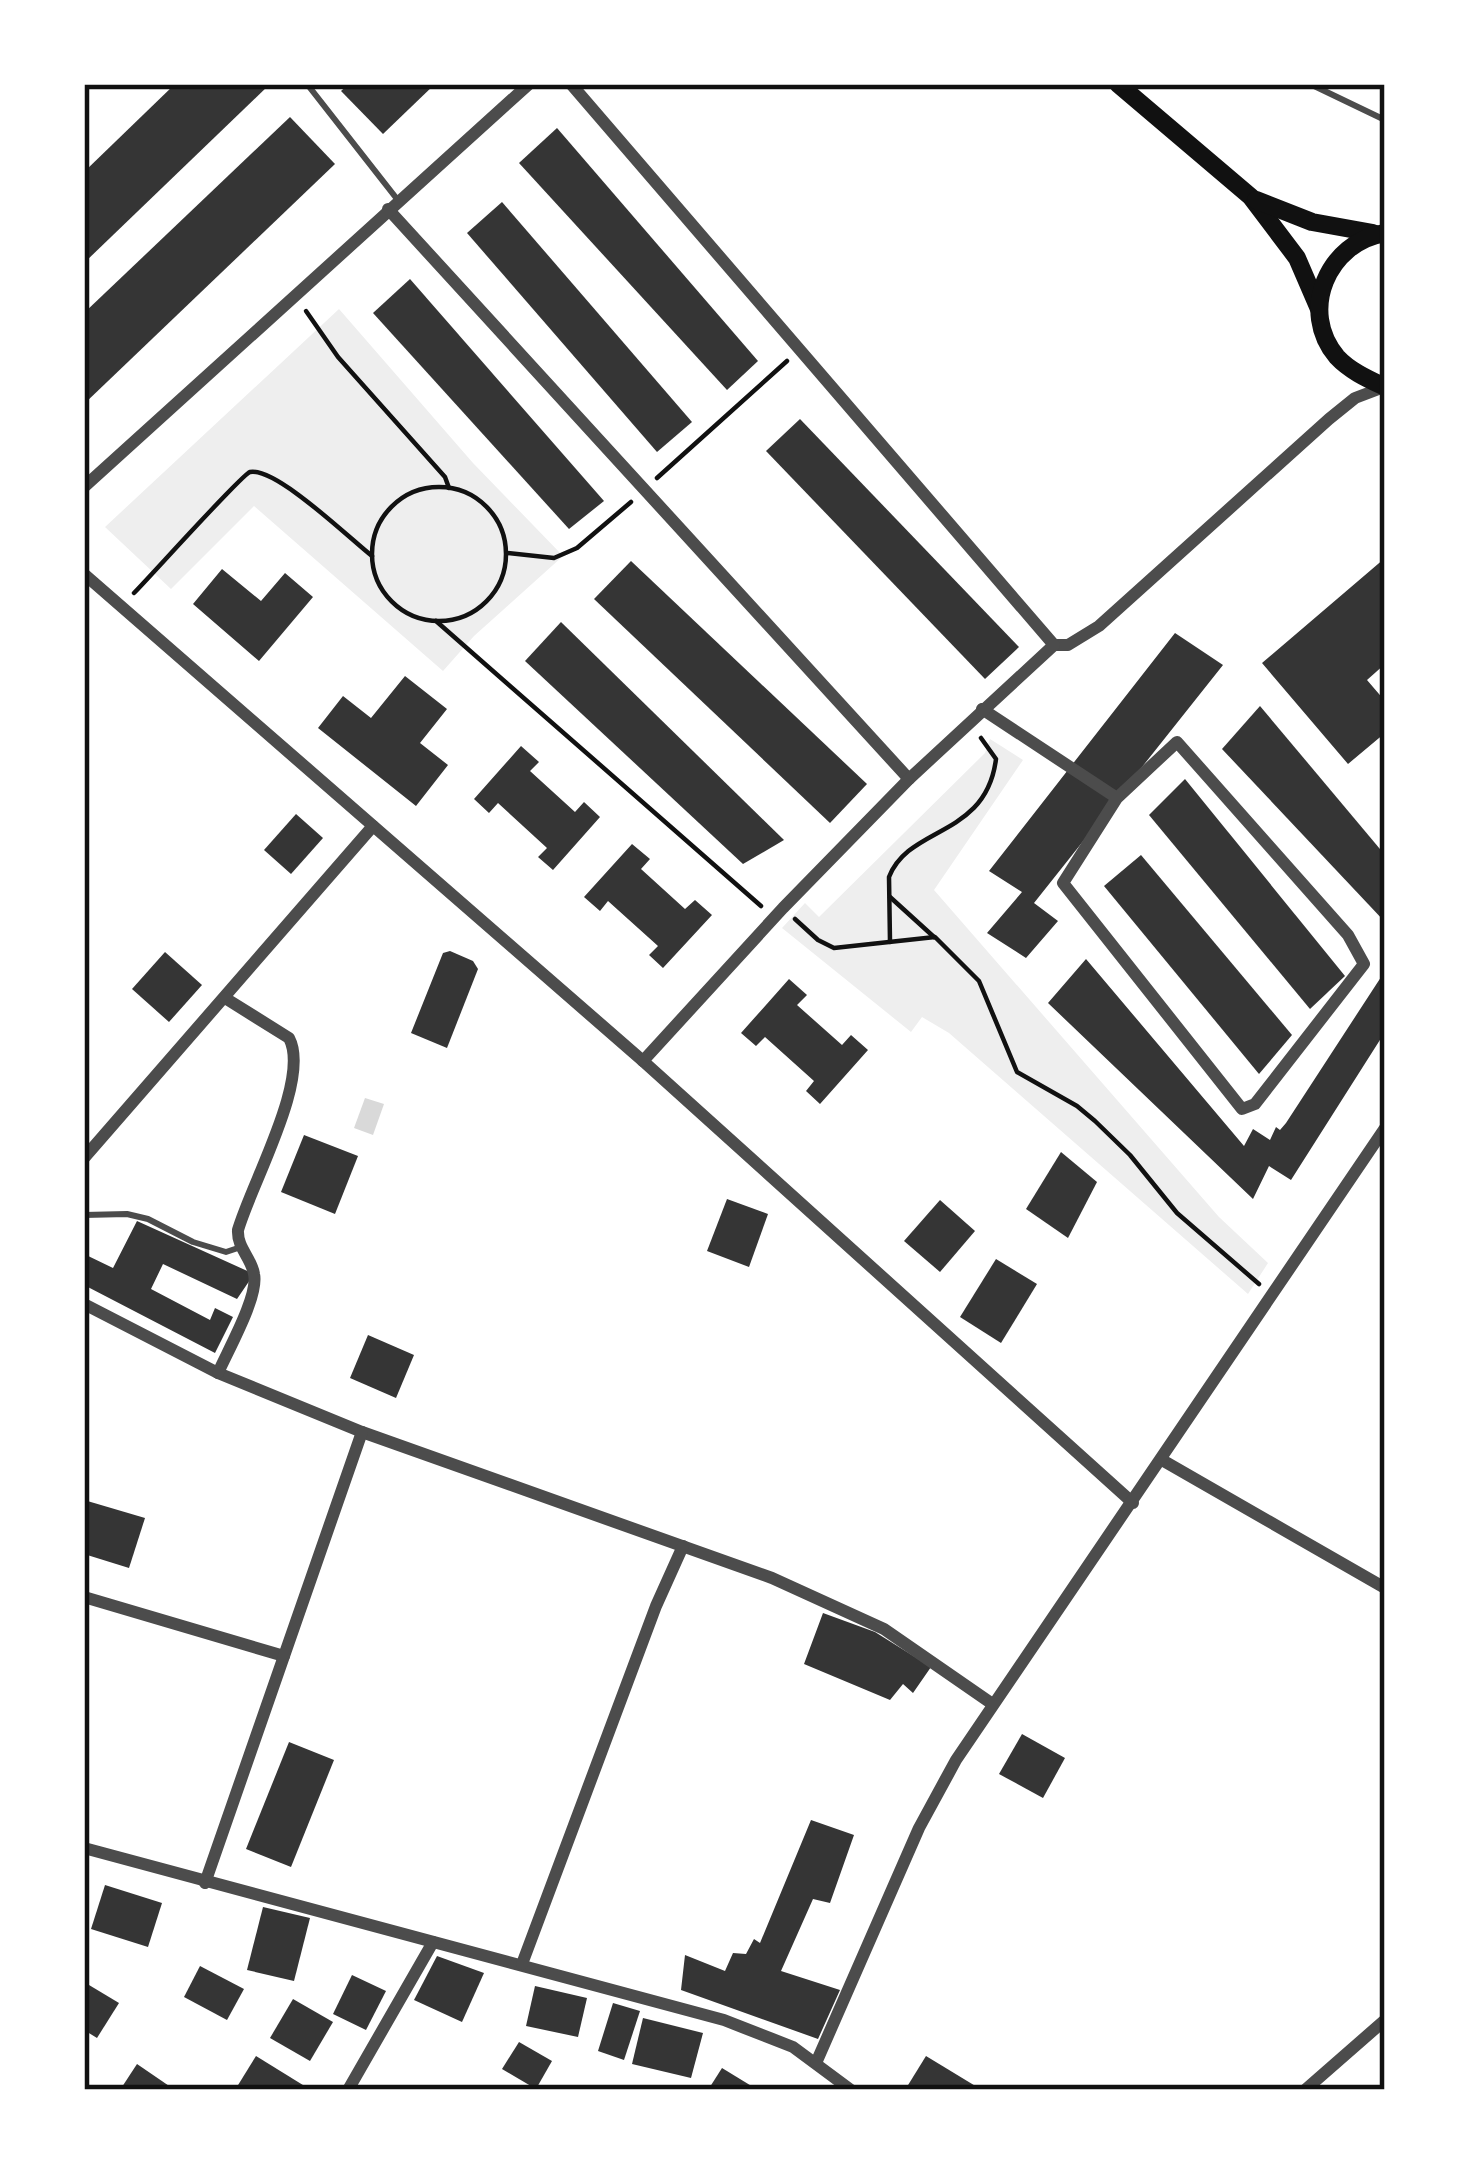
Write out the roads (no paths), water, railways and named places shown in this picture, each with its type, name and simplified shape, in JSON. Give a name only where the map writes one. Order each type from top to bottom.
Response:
[{"type":"main road","points":[[1118,84],[1251,197],[1297,258],[1328,344],[1340,360],[1384,387]]},
{"type":"main road","points":[[1251,197],[1312,222],[1382,233]]},
{"type":"main road","points":[[1319,309],[1324,283],[1336,260],[1360,240],[1382,233]]},
{"type":"street","points":[[84,488],[530,84]]},
{"type":"street","points":[[571,84],[1054,644],[1067,645],[1099,626],[1329,419],[1355,398],[1384,387]]},
{"type":"street","points":[[393,204],[644,490],[909,779]]},
{"type":"street","points":[[84,574],[643,1061],[1133,1503]]},
{"type":"street","points":[[643,1061],[909,779],[1054,644]]},
{"type":"street","points":[[982,709],[1118,798]]},
{"type":"street","points":[[1177,742],[1348,935],[1364,964],[1255,1104],[1242,1108],[1063,883],[1118,798],[1177,742]]},
{"type":"street","points":[[84,1158],[373,826]]},
{"type":"street","points":[[218,1373],[255,1288],[253,1266],[241,1247],[238,1229],[289,1093],[295,1049],[269,1022],[225,998]]},
{"type":"street","points":[[816,2063],[919,1828],[992,1703],[1385,1128]]},
{"type":"street","points":[[84,1304],[218,1373],[362,1432],[772,1578],[884,1628],[992,1703]]},
{"type":"street","points":[[205,1883],[362,1432]]},
{"type":"street","points":[[1162,1460],[1385,1588]]},
{"type":"street","points":[[522,1964],[656,1606],[683,1546]]},
{"type":"street","points":[[84,1597],[284,1656]]},
{"type":"street","points":[[84,1848],[753,2030],[794,2047],[851,2090]]},
{"type":"street","points":[[348,2090],[433,1942]]},
{"type":"street","points":[[1305,2090],[1385,2020]]},
{"type":"lane","points":[[307,84],[393,204]]},
{"type":"lane","points":[[1310,84],[1385,120]]},
{"type":"lane","points":[[84,1215],[127,1214],[226,1252],[241,1247]]}]
